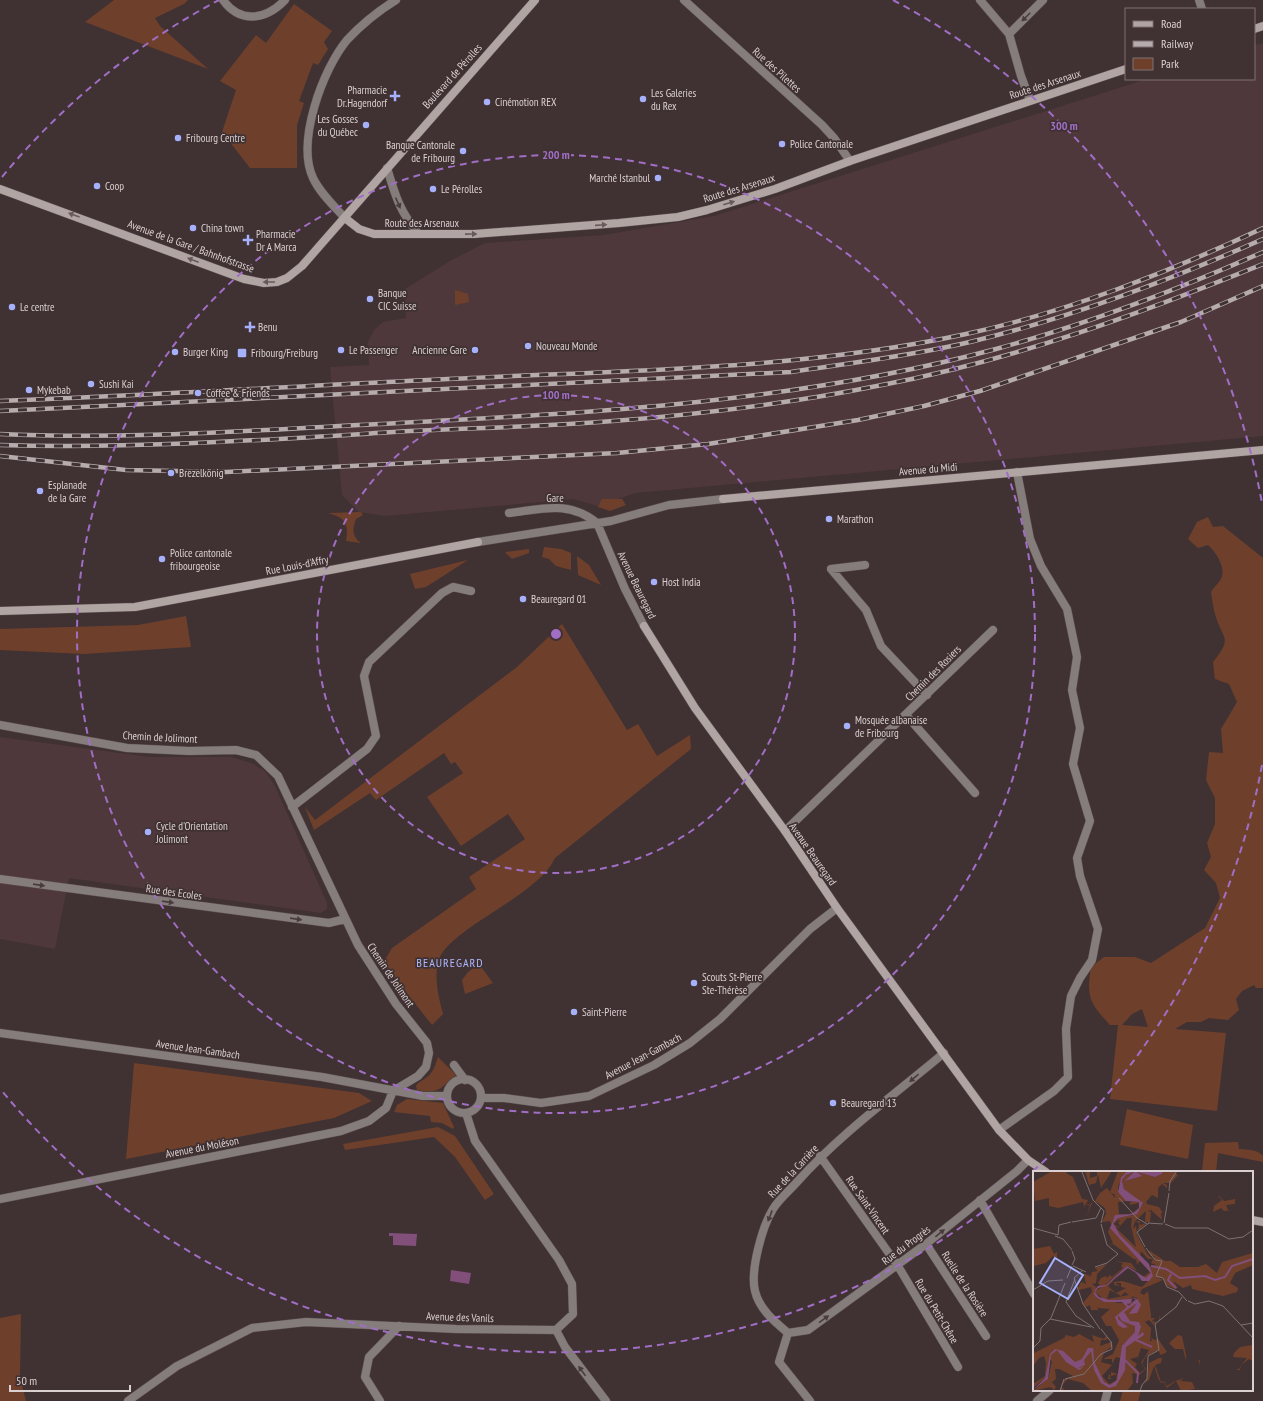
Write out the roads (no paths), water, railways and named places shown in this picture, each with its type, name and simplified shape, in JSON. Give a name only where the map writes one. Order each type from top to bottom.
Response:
[{"type":"main road","name":"Boulevard de Pérolles","points":[[288,278],[302,266],[345,218],[535,0]]},
{"type":"main road","name":"Route des Arsenaux","points":[[345,218],[359,229],[374,234],[474,234],[619,224],[678,217],[707,210],[776,189],[850,161],[1030,100],[1125,70]]},
{"type":"main road","name":"Avenue de la Gare / Bahnhofstrasse","points":[[0,189],[251,280],[270,283],[288,278]]},
{"type":"main road","name":"Avenue du Midi","points":[[723,500],[1263,450]]},
{"type":"main road","name":"Rue Louis-d'Affry","points":[[0,611],[135,606],[478,542]]},
{"type":"main road","name":"Avenue Beauregard","points":[[644,626],[695,708],[785,831],[837,908],[999,1130],[1028,1160],[1044,1171]]},
{"type":"main road","points":[[1253,1220],[1263,1222]]},
{"type":"street","points":[[223,0],[236,13],[242,16],[254,18],[267,13],[285,0]]},
{"type":"street","points":[[345,218],[319,188],[312,177],[308,152],[309,125],[326,76],[346,41],[373,14],[396,0]]},
{"type":"street","name":"Rue des Pilettes","points":[[684,0],[822,125],[834,138],[850,161]]},
{"type":"street","points":[[980,0],[1009,34],[1020,76],[1030,100]]},
{"type":"street","points":[[1009,34],[1043,0]]},
{"type":"street","points":[[387,168],[399,206],[405,217],[418,233]]},
{"type":"street","points":[[999,1130],[1054,1091],[1068,1077],[1066,1029],[1071,996],[1080,978],[1092,960],[1098,929],[1080,876],[1077,858],[1090,821],[1073,764],[1080,728],[1072,690],[1077,657],[1067,609],[1040,566],[1030,538],[1017,472]]},
{"type":"street","name":"Avenue du Midi","points":[[597,523],[611,522],[669,505],[723,500]]},
{"type":"street","name":"Gare","points":[[509,513],[559,507],[577,511],[589,516],[597,523]]},
{"type":"street","name":"Rue Louis-d'Affry","points":[[478,542],[597,523]]},
{"type":"street","name":"Avenue Beauregard","points":[[597,523],[625,589],[644,626]]},
{"type":"street","points":[[864,565],[831,569],[866,610],[881,646],[927,695]]},
{"type":"street","points":[[292,806],[367,749],[376,736],[364,676],[369,662],[442,593],[453,587],[471,591]]},
{"type":"street","name":"Chemin des Rosiers","points":[[785,831],[993,630]]},
{"type":"street","points":[[906,715],[975,793]]},
{"type":"street","name":"Chemin de Jolimont","points":[[0,725],[127,748],[189,751],[236,750],[256,755],[278,776],[358,945],[396,1004],[426,1044],[429,1053],[426,1067],[418,1076],[393,1091]]},
{"type":"street","name":"Rue des Ecoles","points":[[0,880],[329,923],[345,919]]},
{"type":"street","name":"Avenue Jean-Gambach","points":[[481,1098],[504,1098],[542,1102],[589,1096],[654,1065],[690,1043],[720,1020],[810,929],[837,908]]},
{"type":"street","name":"Avenue Jean-Gambach","points":[[0,1033],[322,1077],[423,1096],[447,1096]]},
{"type":"street","name":"Rue de la Carrière","points":[[788,1333],[773,1320],[763,1308],[755,1291],[754,1270],[757,1251],[773,1209],[820,1156],[944,1053]]},
{"type":"street","points":[[454,1065],[465,1080],[476,1085],[481,1098],[475,1109],[466,1113],[452,1108],[447,1096],[452,1084],[465,1080]]},
{"type":"street","name":"Avenue du Moléson","points":[[0,1199],[341,1131],[370,1121],[386,1108],[393,1091]]},
{"type":"street","points":[[466,1113],[475,1141],[559,1260],[572,1284],[573,1314],[556,1330],[565,1348],[606,1401]]},
{"type":"street","name":"Rue Saint-Vincent","points":[[820,1156],[898,1266]]},
{"type":"street","name":"Rue du Progrès","points":[[788,1333],[808,1330],[898,1266],[1028,1160]]},
{"type":"street","points":[[980,1200],[1033,1292]]},
{"type":"street","name":"Ruelle de la Rosière","points":[[926,1244],[986,1336]]},
{"type":"street","name":"Rue du Petit-Chêne","points":[[898,1266],[958,1367]]},
{"type":"street","name":"Avenue des Vanils","points":[[128,1401],[177,1366],[252,1328],[306,1322],[556,1330]]},
{"type":"street","points":[[380,1401],[365,1377],[369,1357],[399,1326]]},
{"type":"street","points":[[788,1333],[779,1362],[810,1401]]},
{"type":"street","points":[[1036,1401],[1049,1391]]},
{"type":"street","points":[[1105,1401],[1108,1391]]},
{"type":"railway","points":[[0,401],[657,370],[844,355],[905,346],[966,334],[1041,315],[1079,303],[1155,275],[1263,228]]},
{"type":"railway","points":[[0,411],[791,372],[925,351],[970,342],[1045,322],[1155,284],[1263,239]]},
{"type":"railway","points":[[0,434],[48,436],[143,435],[381,424],[614,410],[768,394],[844,382],[920,367],[996,349],[1064,329],[1165,293],[1263,252]]},
{"type":"railway","points":[[0,445],[148,445],[558,425],[680,415],[748,407],[882,385],[980,363],[1123,318],[1263,264]]},
{"type":"railway","points":[[0,456],[126,470],[226,472],[617,453],[708,444],[858,420],[924,406],[980,391],[1181,322],[1263,286]]},
{"type":"place","name":"Pharmacie Dr.Hagendorf","points":[[395,96]]},
{"type":"place","name":"Les Galeries du Rex","points":[[643,99]]},
{"type":"place","name":"Cinémotion REX","points":[[487,102]]},
{"type":"place","name":"Les Gosses du Québec","points":[[366,125]]},
{"type":"place","name":"Fribourg Centre","points":[[178,138]]},
{"type":"place","name":"Police Cantonale","points":[[782,144]]},
{"type":"place","name":"Banque Cantonale de Fribourg","points":[[463,151]]},
{"type":"place","name":"Marché Istanbul","points":[[658,178]]},
{"type":"place","name":"Coop","points":[[97,186]]},
{"type":"place","name":"Le Pérolles","points":[[433,189]]},
{"type":"place","name":"China town","points":[[193,228]]},
{"type":"place","name":"Pharmacie Dr A Marca","points":[[248,240]]},
{"type":"place","name":"Banque CIC Suisse","points":[[370,299]]},
{"type":"place","name":"Le centre","points":[[12,307]]},
{"type":"place","name":"Benu","points":[[250,327]]},
{"type":"place","name":"Nouveau Monde","points":[[528,346]]},
{"type":"place","name":"Le Passenger","points":[[341,350]]},
{"type":"place","name":"Ancienne Gare","points":[[475,350]]},
{"type":"place","name":"Burger King","points":[[175,352]]},
{"type":"place","name":"Fribourg/Freiburg","points":[[242,353]]},
{"type":"place","name":"Sushi Kai","points":[[91,384]]},
{"type":"place","name":"Mykebab","points":[[29,390]]},
{"type":"place","name":"Coffee & Friends","points":[[198,393]]},
{"type":"place","name":"Brezelkönig","points":[[171,473]]},
{"type":"place","name":"Esplanade de la Gare","points":[[40,491]]},
{"type":"place","name":"Marathon","points":[[829,519]]},
{"type":"place","name":"Police cantonale fribourgeoise","points":[[162,559]]},
{"type":"place","name":"Host India","points":[[654,582]]},
{"type":"place","name":"Beauregard 01","points":[[523,599]]},
{"type":"place","name":"Mosquée albanaise de Fribourg","points":[[847,726]]},
{"type":"place","name":"Cycle d'Orientation Jolimont","points":[[148,832]]},
{"type":"place","name":"Scouts St-Pierre Ste-Thérèse","points":[[694,983]]},
{"type":"place","name":"Saint-Pierre","points":[[574,1012]]},
{"type":"place","name":"Beauregard 13","points":[[833,1103]]},
{"type":"district","name":"BEAUREGARD","points":[[450,963]]}]
